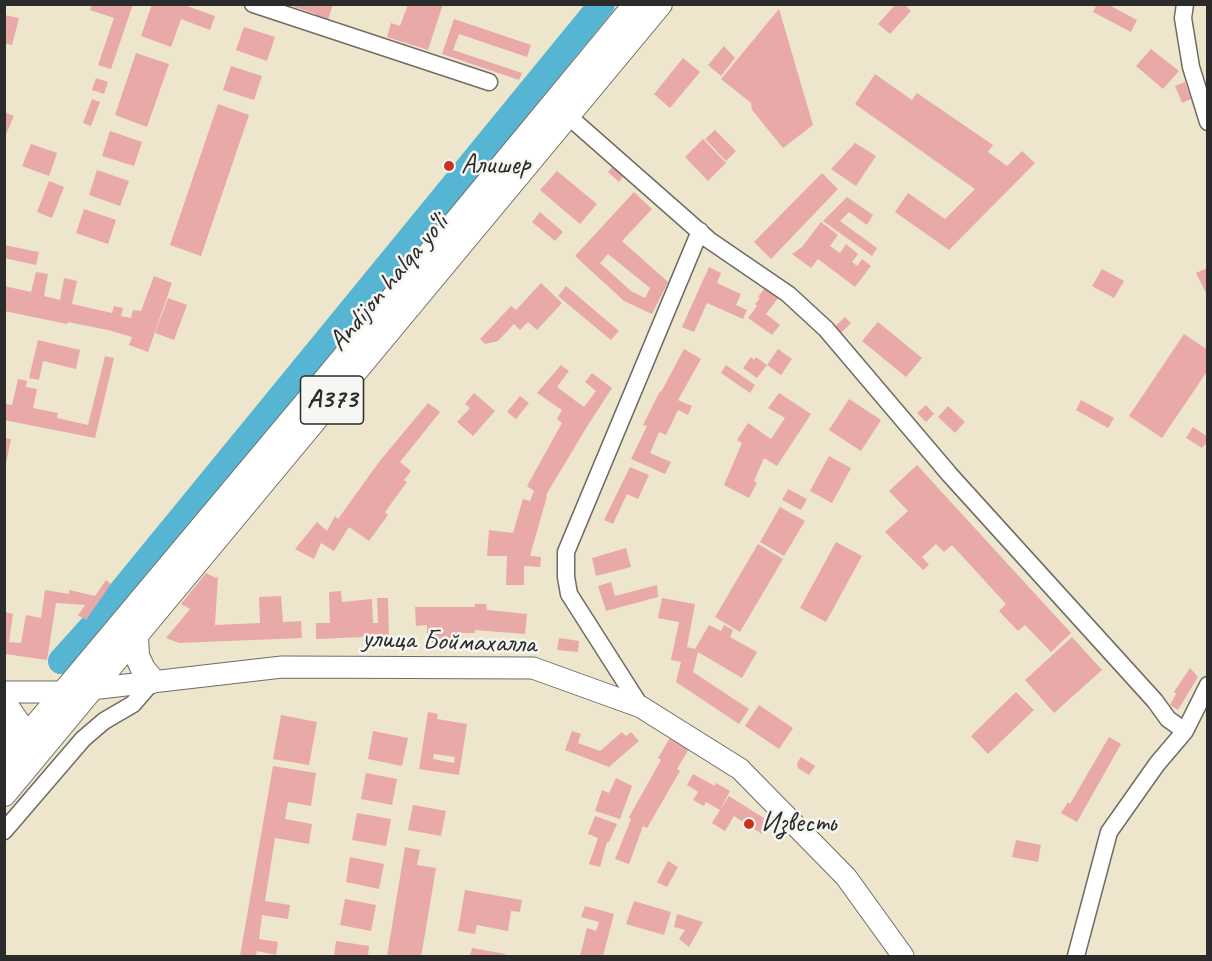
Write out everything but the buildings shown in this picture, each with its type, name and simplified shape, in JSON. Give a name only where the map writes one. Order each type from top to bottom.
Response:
[{"type":"highway","name":"Andijon halqa yo‘li","points":[[11,756],[636,4]]},
{"type":"highway","name":"Andijon halqa yo‘li","points":[[4,794],[660,4]]},
{"type":"highway","points":[[136,637],[137,656],[143,669],[153,681]]},
{"type":"highway","points":[[4,703],[18,723],[11,756]]},
{"type":"main road","name":"улица Боймахалла","points":[[4,692],[65,692],[282,667],[533,668],[641,707],[740,769],[846,877],[903,957]]},
{"type":"street","points":[[253,4],[489,82]]},
{"type":"street","points":[[1185,4],[1183,18],[1191,67],[1208,122]]},
{"type":"street","points":[[567,115],[700,231],[728,254],[788,294],[826,328],[950,475],[1155,701],[1168,719],[1185,731]]},
{"type":"street","points":[[641,707],[569,594],[566,552],[700,231]]},
{"type":"street","points":[[4,831],[83,739],[104,721],[133,704],[153,681]]},
{"type":"street","points":[[1076,957],[1109,832],[1157,764],[1185,731],[1208,685]]},
{"type":"waterway","points":[[61,661],[98,620],[602,4]]},
{"type":"place","name":"Алишер","points":[[449,166]]},
{"type":"place","name":"Известь","points":[[749,824]]}]
